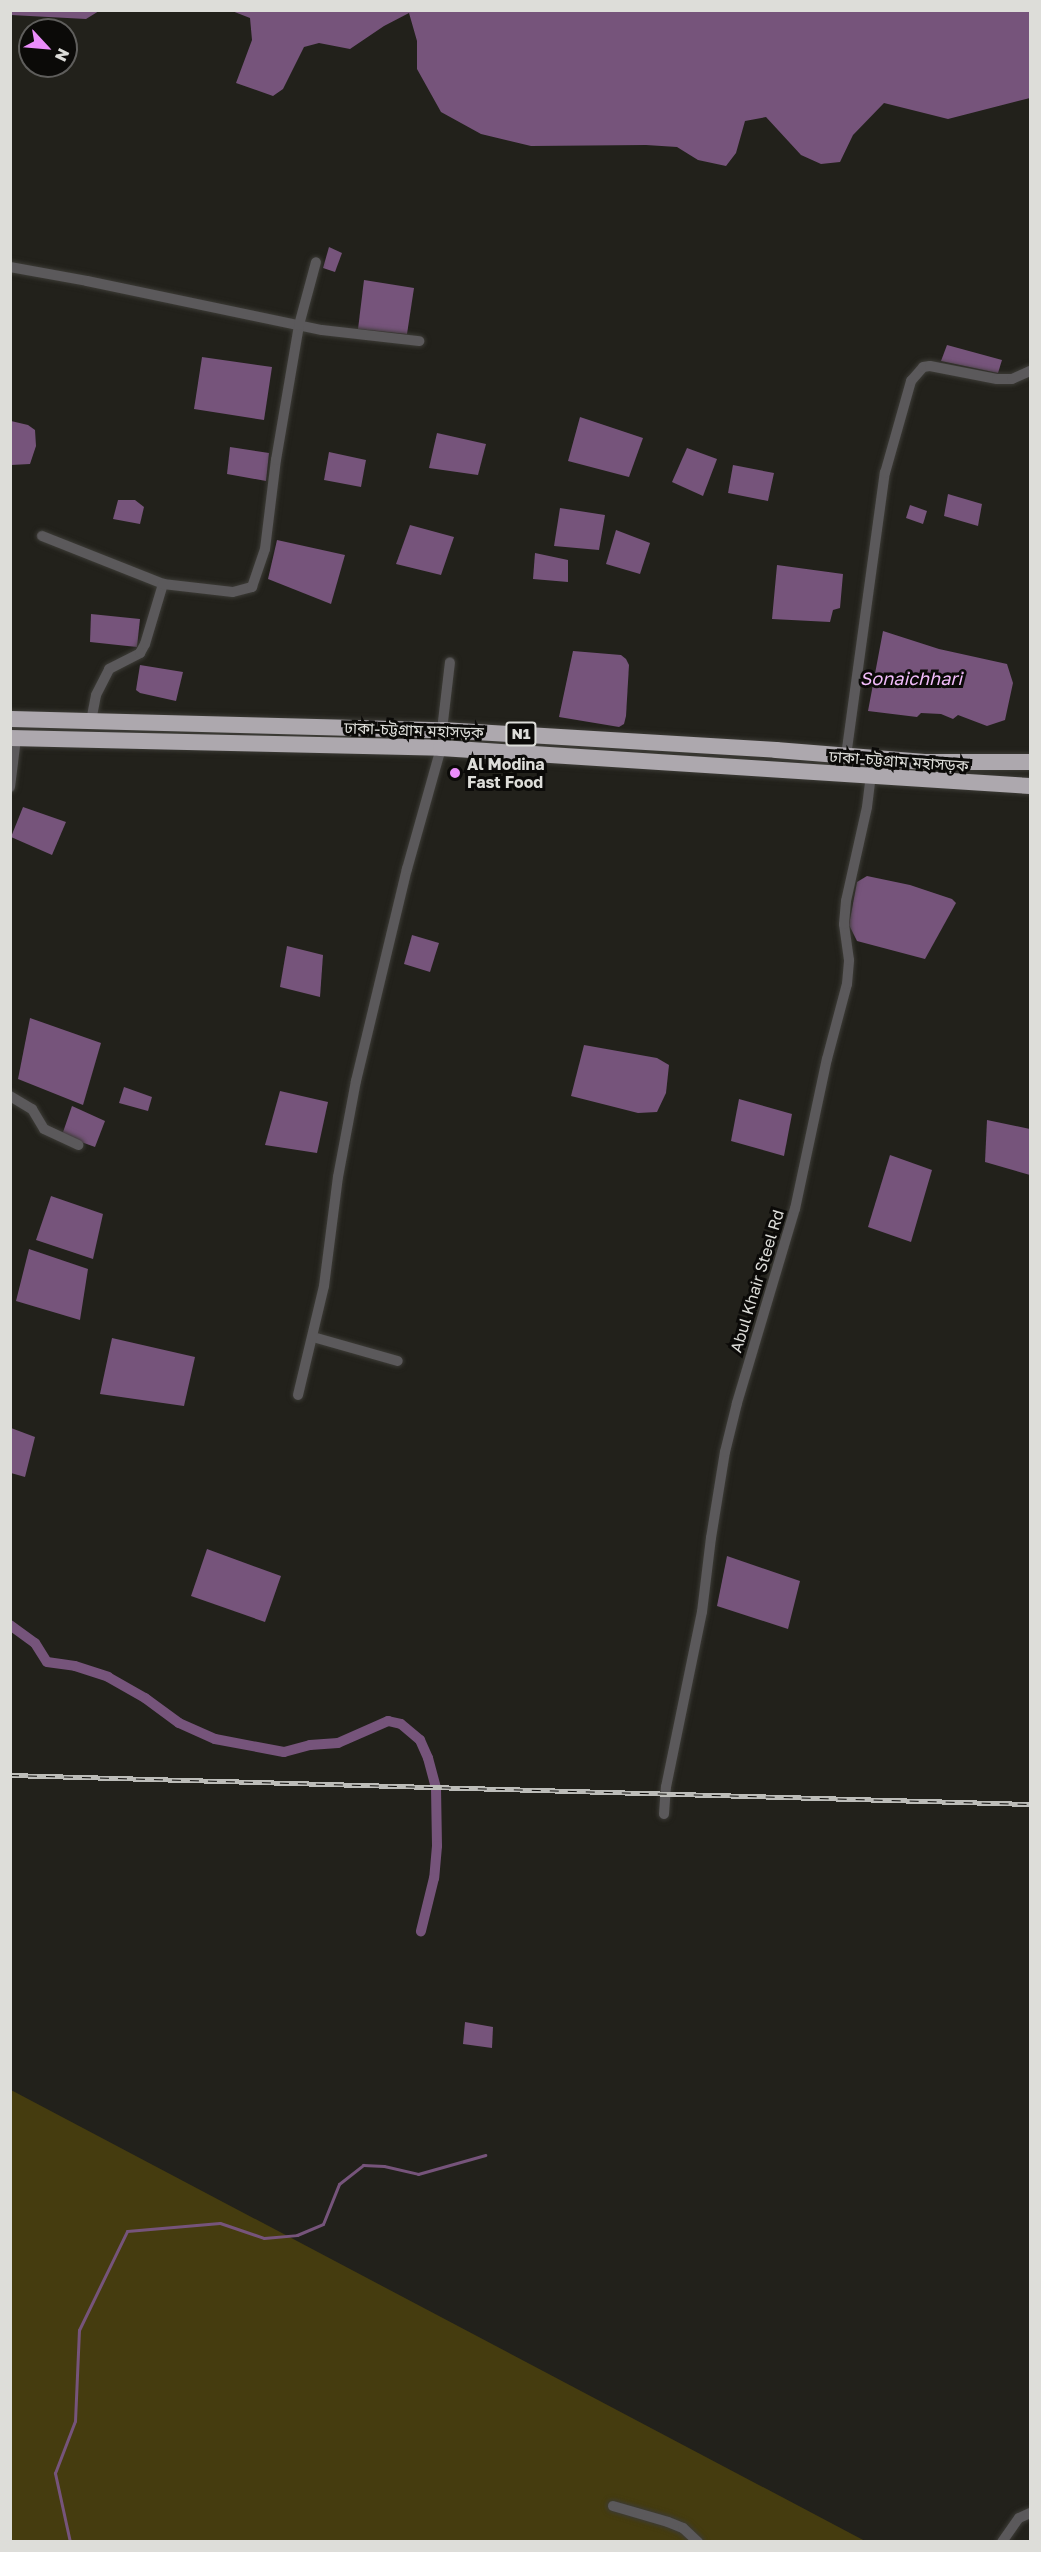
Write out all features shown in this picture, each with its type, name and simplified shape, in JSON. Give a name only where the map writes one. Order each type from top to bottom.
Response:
[{"type":"highway","name":"ঢাকা-চট্টগ্রাম মহাসড়ক","points":[[10,719],[442,730],[925,762],[1030,762]]},
{"type":"highway","name":"ঢাকা-চট্টগ্রাম মহাসড়ক","points":[[14,738],[441,748],[1030,786]]},
{"type":"highway","points":[[999,762],[999,785]]},
{"type":"street","points":[[42,536],[163,584],[233,592],[252,587],[265,549],[276,460],[299,326],[316,262]]},
{"type":"street","points":[[10,267],[299,326],[419,341]]},
{"type":"street","points":[[846,756],[885,473],[911,381],[923,367],[930,366],[997,379],[1012,379],[1030,371]]},
{"type":"street","points":[[91,721],[96,695],[109,669],[140,653],[145,644],[163,584]]},
{"type":"street","points":[[442,730],[450,662]]},
{"type":"street","points":[[10,787],[14,738]]},
{"type":"street","points":[[298,1395],[314,1336],[324,1286],[338,1177],[356,1081],[407,869],[441,748]]},
{"type":"street","name":"Abul Khair Steel Rd","points":[[664,1814],[666,1787],[702,1612],[711,1538],[728,1441],[795,1209],[827,1059],[847,984],[849,960],[844,924],[846,901],[872,776],[873,758]]},
{"type":"street","points":[[10,1096],[32,1109],[44,1129],[79,1145]]},
{"type":"street","points":[[314,1336],[398,1361]]},
{"type":"street","points":[[613,2506],[669,2522],[683,2528],[698,2541]]},
{"type":"street","points":[[1002,2541],[1018,2518],[1030,2513]]},
{"type":"shaded area","points":[[11,2090],[865,2541],[11,2541]]},
{"type":"water","points":[[11,10],[99,10],[86,19],[11,15]]},
{"type":"water","points":[[232,11],[1030,11],[1030,98],[948,119],[884,103],[853,135],[840,162],[821,164],[801,155],[766,117],[745,121],[736,153],[726,166],[698,160],[677,147],[531,146],[481,134],[441,112],[417,69],[417,41],[409,13],[384,26],[350,49],[319,43],[304,47],[283,89],[273,96],[236,83],[252,40],[250,18]]},
{"type":"water","points":[[329,247],[342,253],[335,272],[323,268]]},
{"type":"water","points":[[364,280],[414,288],[407,334],[358,329]]},
{"type":"water","points":[[947,345],[1002,360],[998,373],[941,361]]},
{"type":"water","points":[[202,357],[272,367],[264,420],[194,409]]},
{"type":"water","points":[[580,417],[643,438],[629,477],[568,461]]},
{"type":"water","points":[[11,421],[28,425],[35,430],[36,446],[30,464],[11,465]]},
{"type":"water","points":[[437,433],[486,444],[478,475],[429,468]]},
{"type":"water","points":[[230,447],[269,453],[266,481],[227,474]]},
{"type":"water","points":[[687,448],[717,459],[703,496],[672,482]]},
{"type":"water","points":[[329,452],[366,460],[361,487],[324,480]]},
{"type":"water","points":[[733,465],[774,473],[768,501],[728,493]]},
{"type":"water","points":[[948,494],[982,504],[978,526],[944,516]]},
{"type":"water","points":[[118,500],[135,500],[144,507],[140,524],[113,519]]},
{"type":"water","points":[[910,505],[927,511],[923,524],[906,518]]},
{"type":"water","points":[[560,508],[605,515],[599,550],[554,546]]},
{"type":"water","points":[[410,525],[454,537],[441,575],[396,564]]},
{"type":"water","points":[[616,530],[650,543],[640,574],[606,564]]},
{"type":"water","points":[[277,540],[345,555],[331,604],[268,579]]},
{"type":"water","points":[[535,553],[568,560],[568,582],[533,579]]},
{"type":"water","points":[[777,565],[843,574],[840,608],[833,610],[830,622],[772,619]]},
{"type":"water","points":[[91,614],[140,619],[137,647],[90,642]]},
{"type":"water","name":"Sonaichhari","points":[[883,631],[939,649],[1007,664],[1013,683],[1005,720],[987,726],[958,715],[953,719],[941,714],[921,713],[917,717],[868,711]]},
{"type":"water","points":[[573,651],[621,655],[626,659],[629,665],[624,724],[619,727],[559,717]]},
{"type":"water","points":[[140,665],[183,672],[176,701],[140,693],[136,690]]},
{"type":"water","points":[[23,807],[66,822],[52,855],[11,837]]},
{"type":"water","points":[[867,876],[910,885],[952,899],[956,903],[925,959],[857,941],[849,925],[857,882]]},
{"type":"water","points":[[412,935],[439,943],[430,972],[404,964]]},
{"type":"water","points":[[287,946],[323,955],[320,997],[280,987]]},
{"type":"water","points":[[30,1018],[101,1043],[83,1105],[18,1079]]},
{"type":"water","points":[[584,1045],[657,1058],[669,1065],[666,1093],[657,1112],[638,1113],[571,1096]]},
{"type":"water","points":[[124,1087],[152,1097],[148,1111],[119,1103]]},
{"type":"water","points":[[280,1091],[328,1102],[317,1153],[265,1145]]},
{"type":"water","points":[[739,1099],[792,1114],[784,1156],[731,1141]]},
{"type":"water","points":[[72,1106],[105,1121],[95,1147],[62,1135]]},
{"type":"water","points":[[987,1120],[1030,1129],[1030,1175],[985,1162]]},
{"type":"water","points":[[890,1155],[932,1170],[911,1242],[868,1227]]},
{"type":"water","points":[[51,1196],[103,1214],[93,1259],[36,1240]]},
{"type":"water","points":[[29,1249],[88,1269],[80,1320],[16,1301]]},
{"type":"water","points":[[112,1338],[195,1357],[184,1406],[100,1394]]},
{"type":"water","points":[[11,1428],[35,1437],[25,1477],[11,1473]]},
{"type":"water","points":[[207,1549],[281,1576],[265,1622],[191,1596]]},
{"type":"water","points":[[727,1556],[800,1581],[788,1629],[717,1606]]},
{"type":"water","points":[[465,2022],[493,2027],[492,2048],[463,2044]]},
{"type":"waterway","points":[[10,1625],[35,1643],[47,1662],[75,1666],[108,1677],[145,1698],[179,1723],[215,1739],[284,1752],[310,1745],[338,1743],[388,1721],[401,1724],[420,1740],[428,1758],[436,1788],[437,1846],[434,1878],[421,1931]]},
{"type":"waterway","points":[[70,2542],[55,2473],[75,2421],[79,2330],[127,2231],[220,2223],[264,2238],[297,2235],[323,2224],[339,2184],[363,2165],[384,2166],[418,2174],[485,2155]]},
{"type":"railway","points":[[10,1775],[1030,1804]]},
{"type":"place","name":"Al Modina Fast Food","points":[[455,773]]}]
